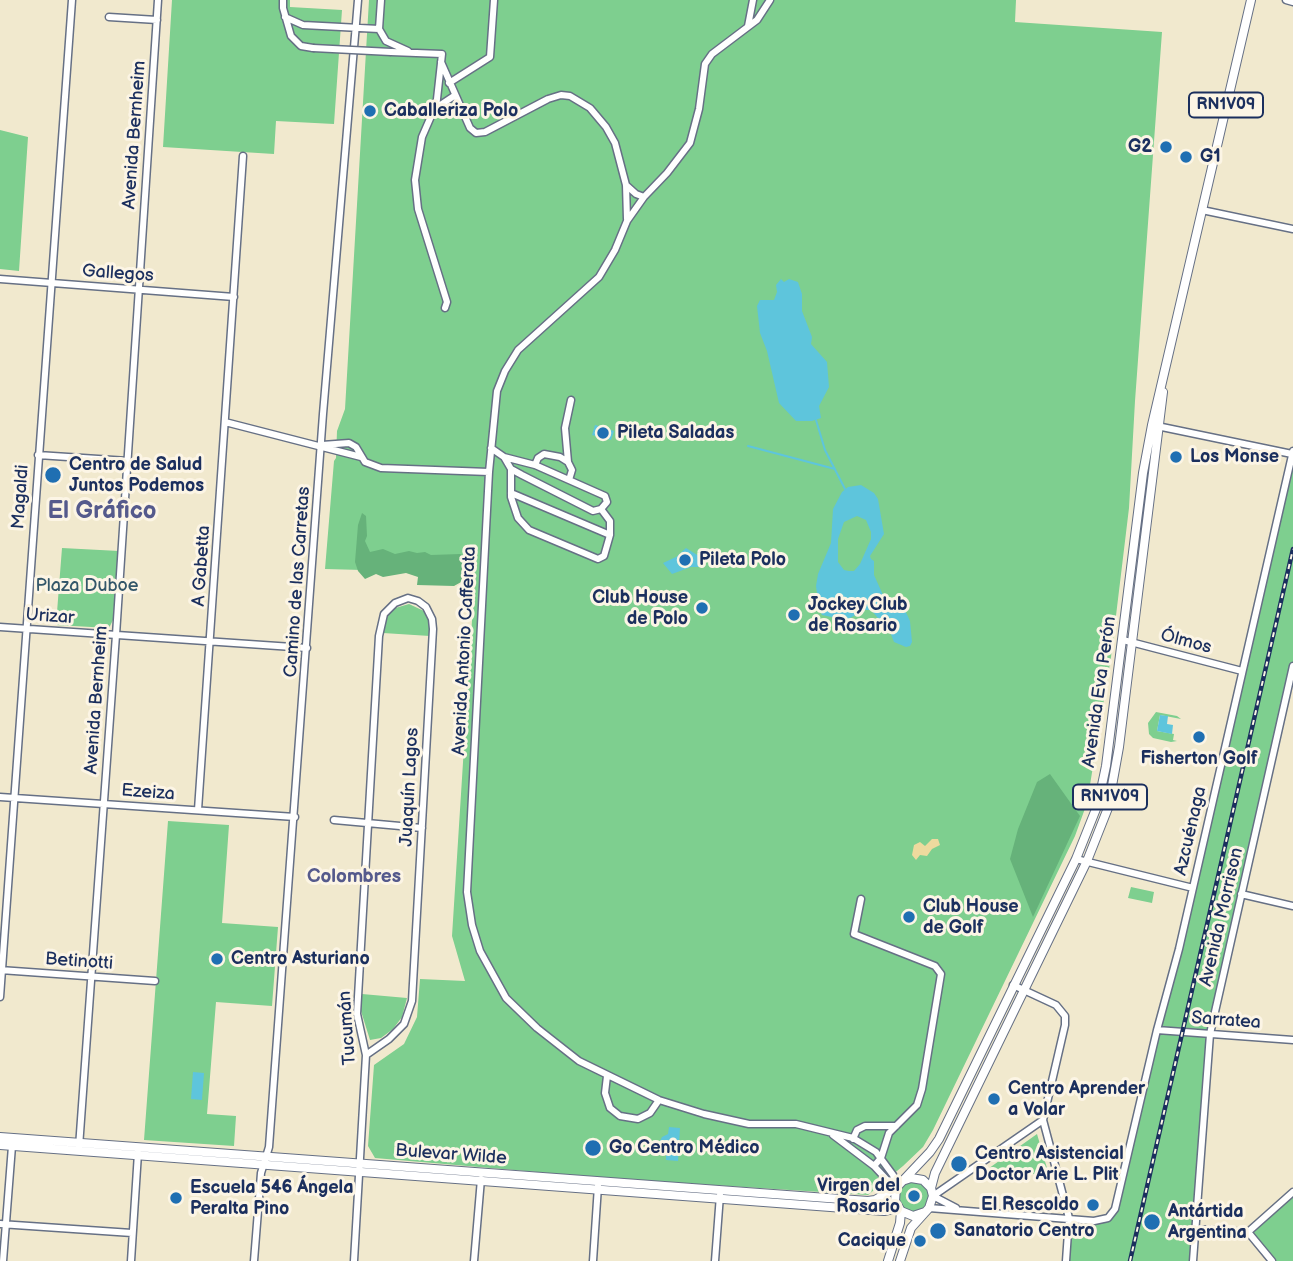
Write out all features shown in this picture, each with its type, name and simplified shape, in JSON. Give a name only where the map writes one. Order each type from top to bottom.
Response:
[{"type":"main road","name":"Avenida Eva Perón","points":[[932,1194],[939,1163],[1087,861],[1101,828],[1113,788],[1133,642],[1156,425],[1251,0]]},
{"type":"main road","name":"Avenida Eva Perón","points":[[899,1183],[939,1139],[1092,823],[1103,785],[1143,472],[1156,425]]},
{"type":"main road","name":"Bulevar Wilde","points":[[0,1137],[79,1147]]},
{"type":"main road","name":"Bulevar Wilde","points":[[0,1145],[79,1147],[264,1160],[720,1195],[884,1211],[899,1210]]},
{"type":"main road","points":[[888,1261],[900,1223],[895,1201],[899,1183],[918,1178],[932,1194]]},
{"type":"main road","name":"Bulevar Wilde","points":[[720,1195],[868,1201],[875,1200],[899,1183]]},
{"type":"main road","name":"RN1V09","points":[[900,1261],[911,1228],[927,1210],[932,1194]]},
{"type":"main road","points":[[899,1210],[913,1216],[927,1210]]},
{"type":"street","name":"Magaldi","points":[[0,996],[72,0]]},
{"type":"street","name":"Avenida Bernheim","points":[[79,1147],[158,0]]},
{"type":"street","points":[[283,0],[291,36],[302,46],[442,54],[436,108],[422,137],[415,180],[418,209],[447,302],[445,308]]},
{"type":"street","name":"Camino de las Carretas","points":[[254,1261],[264,1160],[269,1147],[358,0]]},
{"type":"street","points":[[381,0],[379,29],[386,41],[396,50]]},
{"type":"street","points":[[449,83],[490,57],[494,0]]},
{"type":"street","name":"Avenida Antonio Cafferata","points":[[770,0],[765,10],[712,54],[705,64],[699,110],[690,143],[627,221],[615,250],[599,277],[518,350],[505,371],[498,391],[489,472],[467,892],[472,925],[480,951],[506,998],[563,1049],[607,1076],[659,1100],[749,1124],[796,1124],[853,1138],[881,1158],[899,1183]]},
{"type":"street","points":[[1286,0],[1293,2]]},
{"type":"street","points":[[748,26],[752,1],[765,10]]},
{"type":"street","points":[[109,17],[157,20]]},
{"type":"street","points":[[285,18],[303,25],[379,29]]},
{"type":"street","points":[[441,61],[454,96],[470,128],[476,133],[485,132],[561,95],[570,96],[590,108],[606,127],[615,144],[626,185],[627,221]]},
{"type":"street","points":[[436,108],[454,96]]},
{"type":"street","name":"A Gabetta","points":[[198,810],[243,156]]},
{"type":"street","points":[[626,185],[644,197]]},
{"type":"street","points":[[1202,210],[1293,229]]},
{"type":"street","name":"Gallegos","points":[[0,279],[234,297]]},
{"type":"street","points":[[569,480],[572,470],[568,462],[565,428],[571,400]]},
{"type":"street","points":[[225,422],[361,457],[372,466],[381,468],[489,472]]},
{"type":"street","points":[[1156,425],[1293,453]]},
{"type":"street","points":[[491,449],[503,457],[535,465],[605,496],[607,502],[601,509],[593,511],[511,469],[503,457]]},
{"type":"street","name":"Azcuénaga","points":[[1069,1218],[1101,1220],[1111,1216],[1117,1200],[1193,888],[1293,453]]},
{"type":"street","points":[[535,465],[538,458],[544,454],[568,462]]},
{"type":"street","points":[[38,456],[128,461]]},
{"type":"street","points":[[511,469],[511,493],[517,517],[529,530],[598,559],[604,556],[610,535],[610,521],[601,509]]},
{"type":"street","points":[[511,493],[610,535]]},
{"type":"street","name":"Tucumán","points":[[354,1261],[366,1055],[357,1014],[381,620],[389,608],[408,598]]},
{"type":"street","name":"Juaquín Lagos","points":[[366,1055],[389,1039],[404,1024],[412,1001],[432,619],[422,603],[408,598]]},
{"type":"street","name":"Urizar","points":[[0,627],[307,648]]},
{"type":"street","name":"Ólmos","points":[[1123,640],[1242,671]]},
{"type":"street","name":"Avenida Morrison","points":[[1193,1261],[1210,1034],[1293,666]]},
{"type":"street","name":"Ezeiza","points":[[0,797],[295,817]]},
{"type":"street","points":[[334,820],[422,828]]},
{"type":"street","points":[[1076,859],[1193,888]]},
{"type":"street","points":[[1241,894],[1293,906]]},
{"type":"street","points":[[860,899],[853,934],[935,966],[941,974],[917,1105],[889,1133],[881,1158],[874,1166]]},
{"type":"street","name":"Betinotti","points":[[1,970],[155,981]]},
{"type":"street","points":[[1013,985],[1056,1005],[1065,1016],[1043,1120],[1069,1218],[1066,1261]]},
{"type":"street","name":"Sarratea","points":[[1157,1030],[1293,1040]]},
{"type":"street","points":[[607,1076],[605,1093],[610,1108],[620,1116],[638,1119],[650,1113],[659,1100]]},
{"type":"street","points":[[958,1209],[932,1194],[1043,1120]]},
{"type":"street","points":[[848,1146],[857,1130],[864,1126],[896,1126]]},
{"type":"street","name":"Avenida Antonio Cafferata","points":[[832,1133],[874,1166],[887,1180],[899,1183]]},
{"type":"street","points":[[3,1261],[3,1224],[12,1146]]},
{"type":"street","points":[[131,1261],[138,1151]]},
{"type":"street","points":[[474,1261],[481,1177]]},
{"type":"street","points":[[593,1261],[598,1186]]},
{"type":"street","points":[[1248,1233],[1293,1192]]},
{"type":"street","points":[[715,1261],[720,1195]]},
{"type":"street","points":[[927,1210],[958,1209],[1069,1218]]},
{"type":"street","points":[[3,1224],[132,1233]]},
{"type":"street","points":[[1195,1229],[1248,1233],[1272,1261]]},
{"type":"green space","points":[[172,0],[290,0],[290,7],[342,10],[334,124],[276,121],[274,154],[163,147]]},
{"type":"green space","name":"Jockey Club de Rosario","points":[[369,0],[1016,0],[1015,22],[1162,32],[1129,508],[1111,657],[1087,803],[1075,836],[933,1130],[923,1147],[868,1195],[618,1179],[375,1158],[368,1146],[374,1065],[404,1044],[417,1017],[420,979],[465,981],[452,936],[475,573],[325,569],[337,431],[345,409]]},
{"type":"green space","points":[[0,130],[28,137],[19,271],[0,269]]},
{"type":"green space","points":[[1293,451],[1293,666],[1210,1034],[1193,1261],[1066,1261],[1069,1218],[1094,1221],[1111,1215],[1179,949]]},
{"type":"green space","points":[[362,513],[366,516],[365,541],[370,552],[383,549],[395,554],[409,551],[431,555],[460,554],[465,556],[463,581],[454,586],[417,585],[418,577],[406,573],[383,577],[376,574],[365,579],[355,562],[358,525]]},
{"type":"green space","name":"Plaza Duboe","points":[[62,548],[119,551],[113,620],[109,628],[56,625]]},
{"type":"green space","points":[[409,604],[424,611],[429,618],[430,636],[383,633],[386,616],[392,609]]},
{"type":"green space","points":[[1156,712],[1181,719],[1160,715],[1157,731],[1174,734],[1173,740],[1177,741],[1153,738],[1149,734],[1148,723]]},
{"type":"green space","points":[[1050,774],[1080,816],[1033,917],[1010,859],[1018,829],[1037,782]]},
{"type":"green space","name":"Centro Asturiano","points":[[168,821],[229,825],[222,923],[278,927],[272,1006],[216,1002],[207,1114],[236,1116],[234,1146],[144,1140]]},
{"type":"green space","points":[[1131,887],[1154,892],[1152,903],[1128,898]]},
{"type":"green space","points":[[362,994],[407,998],[402,1017],[393,1029],[381,1038],[370,1040],[361,1011]]},
{"type":"green space","points":[[1037,1134],[1049,1175],[985,1171]]},
{"type":"green space","points":[[918,1178],[933,1196],[919,1215],[901,1211],[896,1188]]},
{"type":"green space","points":[[1293,1192],[1293,1261],[1272,1261],[1248,1233]]},
{"type":"sand","points":[[932,839],[938,839],[940,845],[932,849],[927,856],[920,855],[916,860],[912,855],[914,845],[920,842],[925,846]]},
{"type":"water","points":[[781,279],[784,282],[789,279],[798,282],[802,294],[802,311],[812,337],[811,344],[827,362],[829,387],[819,406],[821,418],[812,421],[796,421],[779,403],[760,333],[757,306],[760,300],[774,300],[776,285]]},
{"type":"water","name":"Pileta Saladas","points":[[595,425],[614,431],[611,440],[592,435]]},
{"type":"water","points":[[861,485],[878,499],[884,534],[870,556],[874,561],[874,575],[888,606],[904,608],[910,621],[910,646],[894,642],[890,632],[871,610],[865,610],[846,620],[822,615],[819,608],[816,586],[831,543],[833,509],[842,492],[848,487]],"holes":[[[857,516],[866,520],[871,539],[854,571],[844,570],[838,562],[838,539],[844,522]]]},
{"type":"water","name":"Pileta Polo","points":[[686,548],[702,558],[701,567],[691,567],[672,574],[663,563]]},
{"type":"water","points":[[1160,715],[1168,716],[1167,724],[1173,725],[1172,734],[1157,731]]},
{"type":"water","points":[[193,1072],[204,1073],[202,1100],[191,1099]]},
{"type":"water","points":[[669,1127],[680,1128],[678,1161],[666,1160],[666,1151],[659,1143],[662,1137],[668,1134]]},
{"type":"waterway","points":[[816,420],[825,450],[845,489]]},
{"type":"waterway","points":[[748,446],[835,469]]},
{"type":"railway","points":[[1130,1261],[1293,549]]},
{"type":"place","name":"Caballeriza Polo","points":[[370,111]]},
{"type":"place","name":"G2","points":[[1166,147]]},
{"type":"place","name":"G1","points":[[1186,157]]},
{"type":"place","name":"Pileta Saladas","points":[[603,433]]},
{"type":"place","name":"Los Monse","points":[[1176,457]]},
{"type":"place","name":"Centro de Salud Juntos Podemos","points":[[53,475]]},
{"type":"place","name":"Pileta Polo","points":[[685,560]]},
{"type":"place","name":"Club House de Polo","points":[[702,608]]},
{"type":"place","name":"Jockey Club de Rosario","points":[[794,615]]},
{"type":"place","name":"Fisherton Golf","points":[[1199,737]]},
{"type":"place","name":"Club House de Golf","points":[[909,917]]},
{"type":"place","name":"Centro Asturiano","points":[[217,959]]},
{"type":"place","name":"Centro Aprender a Volar","points":[[994,1099]]},
{"type":"place","name":"Go Centro Médico","points":[[593,1148]]},
{"type":"place","name":"Centro Asistencial Doctor Arie L. Plit","points":[[959,1164]]},
{"type":"place","name":"Virgen del Rosario","points":[[914,1196]]},
{"type":"place","name":"Escuela 546 Ángela Peralta Pino","points":[[176,1198]]},
{"type":"place","name":"El Rescoldo","points":[[1093,1205]]},
{"type":"place","name":"Antártida Argentina","points":[[1152,1222]]},
{"type":"place","name":"Sanatorio Centro","points":[[938,1231]]},
{"type":"place","name":"Cacique","points":[[920,1241]]},
{"type":"district","name":"El Gráfico","points":[[102,512]]},
{"type":"district","name":"Colombres","points":[[354,877]]}]
